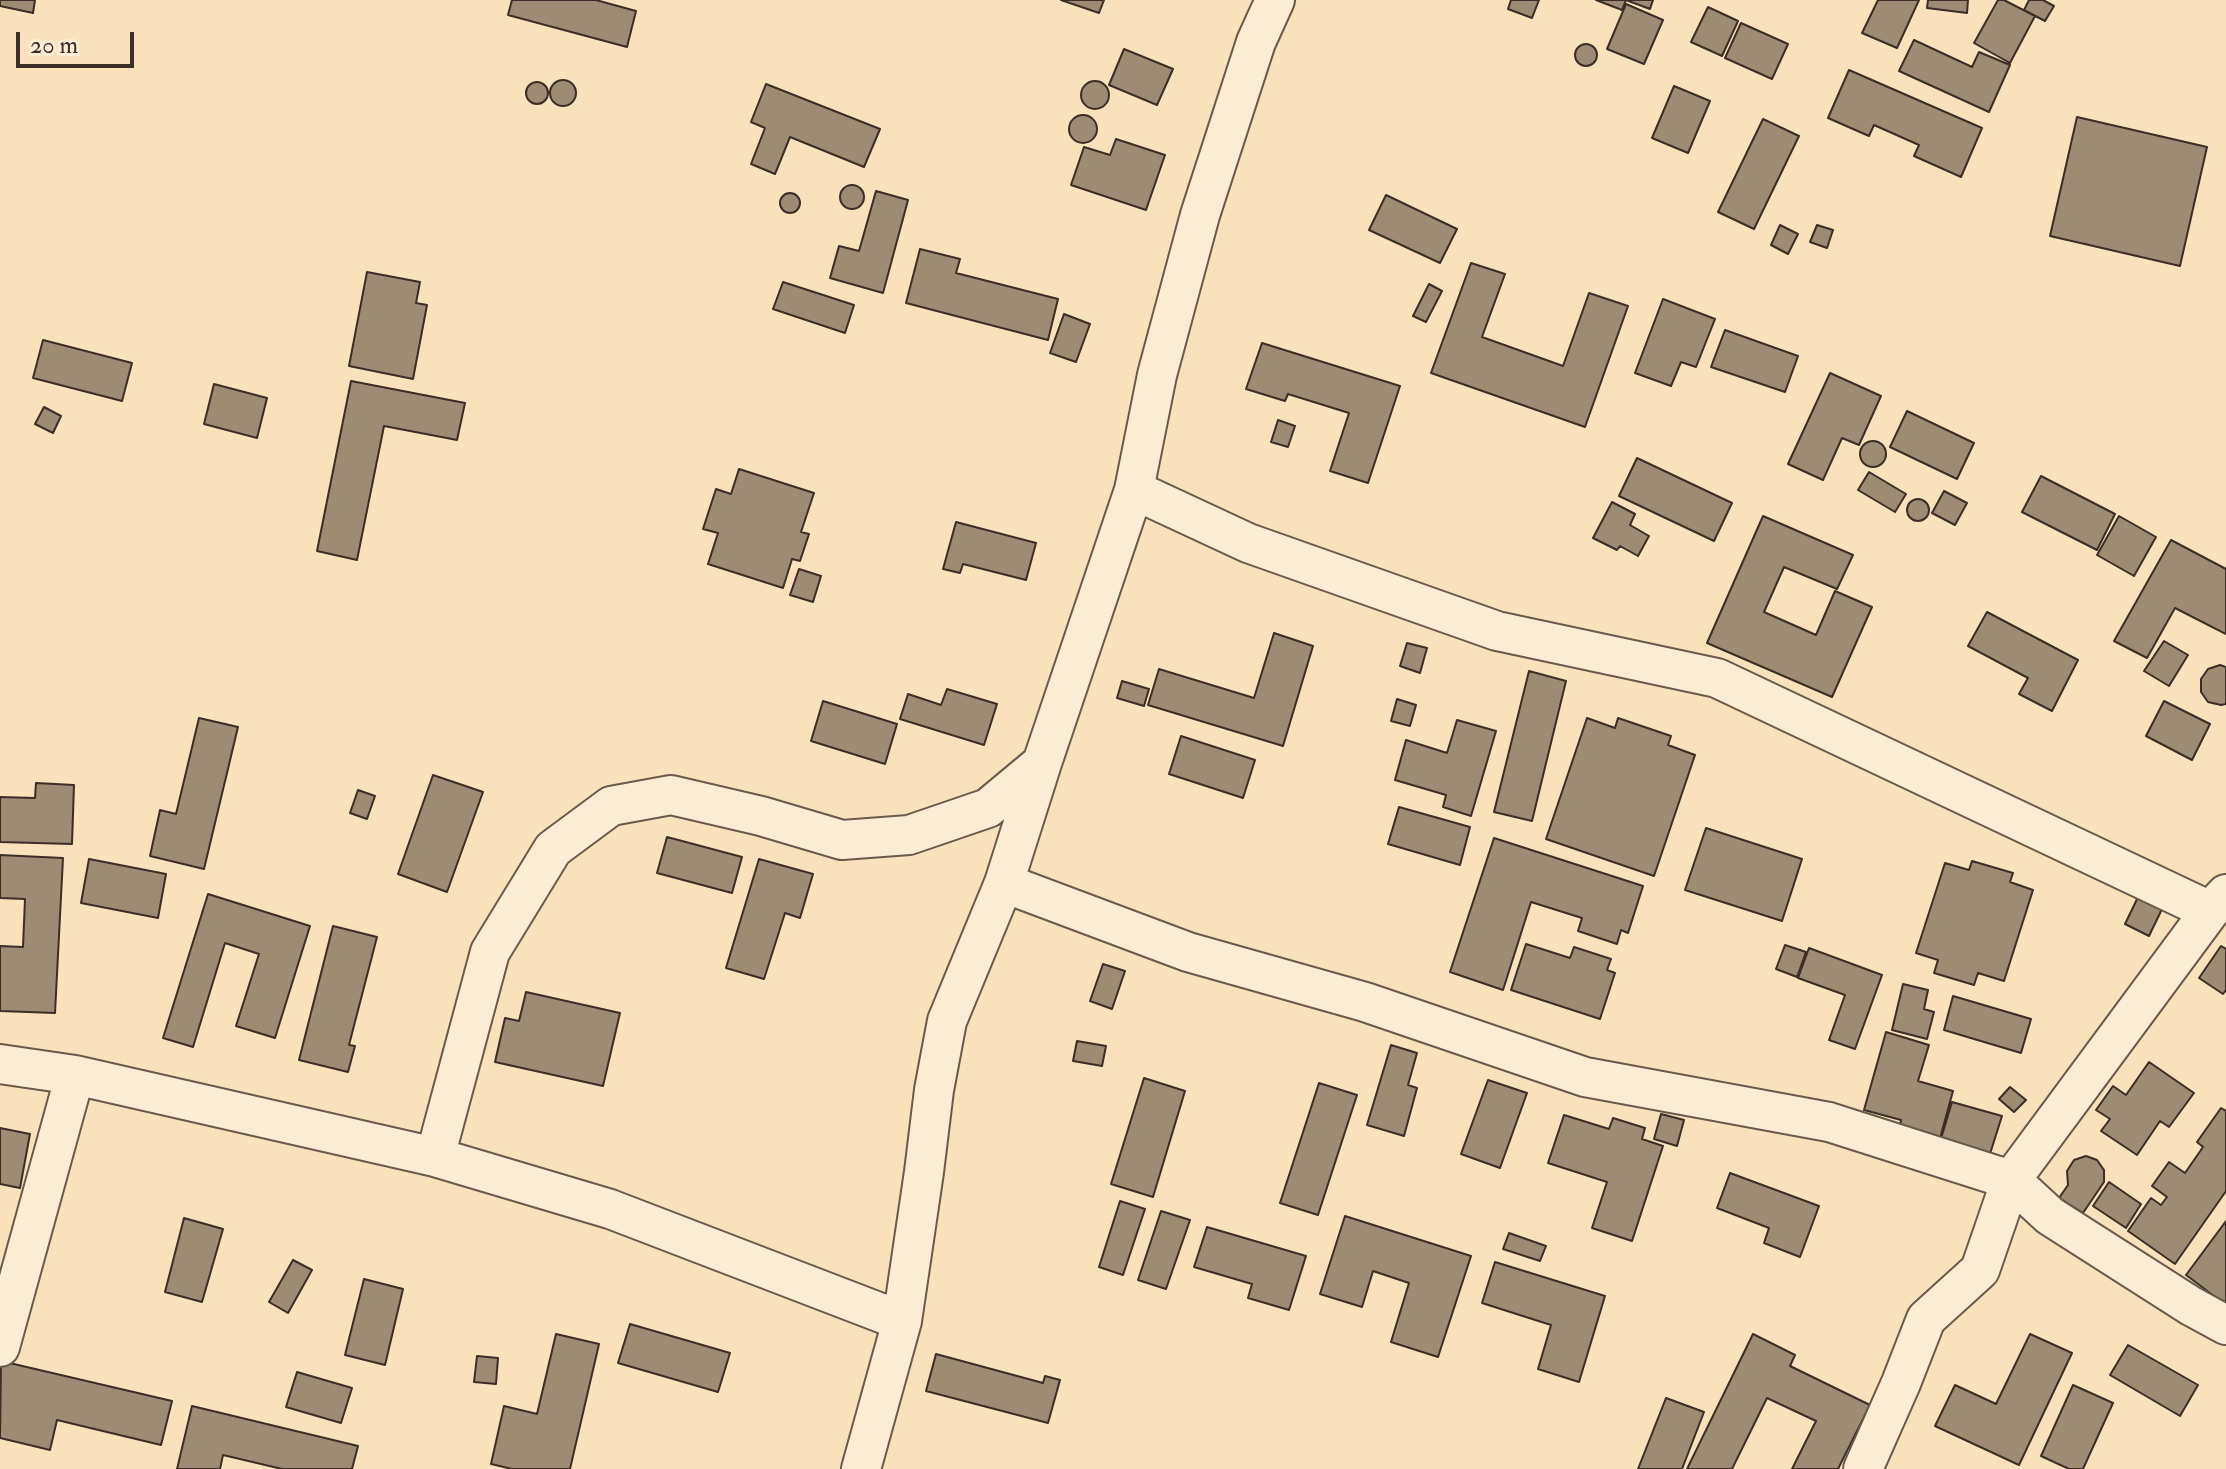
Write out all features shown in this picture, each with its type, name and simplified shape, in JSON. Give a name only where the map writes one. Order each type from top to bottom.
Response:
[{"type":"street","points":[[861,1469],[902,1321],[934,1090],[947,1021],[1004,883],[1134,490],[1157,375],[1200,215],[1256,42],[1275,0]]},
{"type":"street","points":[[1134,490],[1248,543],[1497,631],[1717,678],[2218,903],[2011,1180],[1980,1270],[1926,1319],[1863,1469]]},
{"type":"street","points":[[435,1157],[490,952],[553,849],[611,806],[671,795],[761,816],[842,840],[909,835],[988,808],[1042,763]]},
{"type":"street","points":[[1004,883],[1188,952],[1365,1002],[1585,1077],[1829,1122],[2011,1180],[2050,1216],[2226,1325]]},
{"type":"street","points":[[0,1064],[75,1075],[435,1157],[610,1209],[902,1321]]},
{"type":"street","points":[[0,1347],[75,1075]]},
{"type":"building","points":[[0,0],[35,0],[33,13],[0,6]]},
{"type":"building","points":[[512,0],[596,0],[636,11],[627,47],[508,15]]},
{"type":"building","points":[[1061,0],[1104,0],[1099,13]]},
{"type":"building","points":[[1511,0],[1539,0],[1532,18],[1508,9]]},
{"type":"building","points":[[1596,0],[1626,0],[1622,10]]},
{"type":"building","points":[[1626,0],[1653,0],[1650,9]]},
{"type":"building","points":[[1878,0],[1919,0],[1897,48],[1862,33]]},
{"type":"building","points":[[1928,0],[1968,0],[1967,13],[1927,8]]},
{"type":"building","points":[[1998,0],[2035,16],[2010,63],[1974,43]]},
{"type":"building","points":[[2029,0],[2043,0],[2054,6],[2045,21],[2024,10]]},
{"type":"building","points":[[1626,4],[1663,20],[1644,64],[1607,49]]},
{"type":"building","points":[[1708,7],[1738,21],[1722,56],[1691,42]]},
{"type":"building","points":[[1741,23],[1788,44],[1772,79],[1725,58]]},
{"type":"building","points":[[1914,40],[1972,67],[1979,52],[2010,65],[1989,112],[1899,71]]},
{"type":"building","points":[[1586,44],[1594,47],[1597,55],[1594,63],[1586,66],[1578,63],[1575,55],[1578,47]]},
{"type":"building","points":[[1124,49],[1173,69],[1157,105],[1109,85]]},
{"type":"building","points":[[1849,70],[1982,128],[1961,177],[1914,156],[1919,145],[1874,125],[1869,136],[1828,118]]},
{"type":"building","points":[[563,80],[572,84],[576,93],[572,102],[563,106],[554,102],[550,93],[554,84]]},
{"type":"building","points":[[1095,81],[1105,85],[1109,95],[1105,105],[1095,109],[1085,105],[1081,95],[1085,85]]},
{"type":"building","points":[[537,82],[545,85],[548,93],[545,101],[537,104],[529,101],[526,93],[529,85]]},
{"type":"building","points":[[766,84],[880,129],[864,167],[790,137],[775,174],[751,164],[765,128],[751,122]]},
{"type":"building","points":[[1674,86],[1710,101],[1688,153],[1652,138]]},
{"type":"building","points":[[1083,115],[1093,119],[1097,129],[1093,139],[1083,143],[1073,139],[1069,129],[1073,119]]},
{"type":"building","points":[[2077,117],[2207,147],[2180,266],[2050,236]]},
{"type":"building","points":[[1763,119],[1799,136],[1754,229],[1718,212]]},
{"type":"building","points":[[1116,139],[1165,155],[1146,210],[1071,185],[1084,147],[1110,155]]},
{"type":"building","points":[[852,185],[863,192],[864,197],[857,208],[852,209],[841,202],[840,197],[847,186]]},
{"type":"building","points":[[876,191],[908,200],[883,293],[830,278],[839,246],[859,251]]},
{"type":"building","points":[[790,193],[797,196],[800,203],[797,210],[790,213],[783,210],[780,203],[783,196]]},
{"type":"building","points":[[1386,195],[1457,229],[1440,263],[1369,230]]},
{"type":"building","points":[[1780,225],[1798,234],[1788,254],[1771,245]]},
{"type":"building","points":[[1817,225],[1833,230],[1827,248],[1810,242]]},
{"type":"building","points":[[920,249],[960,259],[956,273],[1058,299],[1048,340],[906,303]]},
{"type":"building","points":[[1471,263],[1505,274],[1482,337],[1563,366],[1589,293],[1628,306],[1585,427],[1431,373]]},
{"type":"building","points":[[367,272],[420,282],[416,303],[427,305],[413,379],[349,366]]},
{"type":"building","points":[[783,282],[854,305],[845,333],[773,309]]},
{"type":"building","points":[[1429,284],[1442,291],[1426,322],[1413,316]]},
{"type":"building","points":[[1663,299],[1715,319],[1696,367],[1681,362],[1671,386],[1635,373]]},
{"type":"building","points":[[1064,314],[1090,324],[1076,362],[1050,353]]},
{"type":"building","points":[[1725,330],[1798,356],[1785,392],[1711,367]]},
{"type":"building","points":[[43,340],[132,363],[122,401],[33,378]]},
{"type":"building","points":[[1262,343],[1400,386],[1368,483],[1330,471],[1349,413],[1288,394],[1285,401],[1246,389]]},
{"type":"building","points":[[1830,373],[1881,396],[1859,445],[1842,438],[1823,480],[1788,464]]},
{"type":"building","points":[[351,381],[465,403],[457,440],[384,426],[357,560],[317,551]]},
{"type":"building","points":[[214,384],[267,398],[257,438],[204,424]]},
{"type":"building","points":[[44,407],[61,416],[53,433],[35,424]]},
{"type":"building","points":[[1907,411],[1974,443],[1957,479],[1890,447]]},
{"type":"building","points":[[1278,420],[1295,426],[1288,447],[1271,442]]},
{"type":"building","points":[[1873,441],[1882,445],[1886,454],[1882,463],[1873,467],[1864,463],[1860,454],[1864,445]]},
{"type":"building","points":[[1637,458],[1732,503],[1714,541],[1619,496]]},
{"type":"building","points":[[739,469],[814,493],[801,532],[809,534],[800,561],[792,559],[783,588],[708,564],[718,533],[703,529],[716,489],[731,494]]},
{"type":"building","points":[[1869,472],[1906,494],[1895,512],[1858,490]]},
{"type":"building","points":[[2041,476],[2115,514],[2097,550],[2022,512]]},
{"type":"building","points":[[1944,491],[1967,503],[1955,525],[1932,513]]},
{"type":"building","points":[[1918,499],[1929,510],[1918,521],[1907,510]]},
{"type":"building","points":[[1612,502],[1635,514],[1630,525],[1649,536],[1638,556],[1620,546],[1617,550],[1593,538]]},
{"type":"building","points":[[1763,516],[1853,555],[1837,589],[1784,567],[1764,612],[1816,635],[1835,591],[1872,607],[1832,697],[1707,643]]},
{"type":"building","points":[[2119,516],[2156,537],[2134,576],[2097,555]]},
{"type":"building","points":[[956,522],[1036,543],[1026,580],[963,564],[960,573],[943,569]]},
{"type":"building","points":[[2171,540],[2226,569],[2226,634],[2175,608],[2147,658],[2114,641]]},
{"type":"building","points":[[799,569],[821,576],[813,602],[790,595]]},
{"type":"building","points":[[1987,612],[2078,660],[2052,711],[2019,694],[2028,678],[1968,646]]},
{"type":"building","points":[[1274,633],[1313,646],[1283,746],[1148,705],[1159,669],[1254,698]]},
{"type":"building","points":[[2164,641],[2188,655],[2169,686],[2144,671]]},
{"type":"building","points":[[1407,643],[1427,648],[1420,673],[1400,666]]},
{"type":"building","points":[[2220,665],[2226,667],[2226,704],[2221,705],[2208,702],[2201,692],[2201,679],[2208,669]]},
{"type":"building","points":[[1529,671],[1566,681],[1532,821],[1494,812]]},
{"type":"building","points":[[1122,681],[1149,689],[1144,706],[1117,698]]},
{"type":"building","points":[[947,689],[997,704],[984,745],[900,719],[908,694],[941,705]]},
{"type":"building","points":[[1397,699],[1416,705],[1410,726],[1391,721]]},
{"type":"building","points":[[823,701],[897,724],[885,764],[811,741]]},
{"type":"building","points":[[2164,701],[2210,724],[2192,760],[2146,736]]},
{"type":"building","points":[[199,718],[238,727],[204,869],[150,856],[160,810],[176,814]]},
{"type":"building","points":[[1587,718],[1615,728],[1618,718],[1671,736],[1668,745],[1695,755],[1654,876],[1546,839]]},
{"type":"building","points":[[1457,720],[1496,731],[1471,816],[1443,807],[1446,795],[1395,780],[1406,740],[1447,753]]},
{"type":"building","points":[[1181,736],[1255,760],[1243,798],[1169,774]]},
{"type":"building","points":[[433,775],[483,792],[447,892],[398,874]]},
{"type":"building","points":[[36,783],[74,785],[72,844],[0,842],[0,797],[35,798]]},
{"type":"building","points":[[358,790],[375,796],[367,819],[350,813]]},
{"type":"building","points":[[1399,807],[1470,827],[1460,865],[1388,844]]},
{"type":"building","points":[[1706,828],[1802,859],[1782,921],[1685,890]]},
{"type":"building","points":[[667,837],[742,857],[732,893],[657,873]]},
{"type":"building","points":[[1494,838],[1643,886],[1628,933],[1621,930],[1617,944],[1578,931],[1582,918],[1531,902],[1503,990],[1450,972]]},
{"type":"building","points":[[0,855],[63,858],[55,1013],[0,1011],[0,946],[23,947],[25,899],[0,898]]},
{"type":"building","points":[[89,859],[166,874],[158,918],[81,903]]},
{"type":"building","points":[[759,859],[813,874],[800,918],[785,913],[764,979],[726,968]]},
{"type":"building","points":[[1972,861],[2013,873],[2010,882],[2033,890],[2004,981],[1978,973],[1974,985],[1934,973],[1938,960],[1916,953],[1945,863],[1969,870]]},
{"type":"building","points":[[208,894],[310,926],[275,1038],[236,1026],[259,954],[225,943],[193,1047],[163,1038]]},
{"type":"building","points":[[2138,897],[2162,909],[2149,936],[2125,924]]},
{"type":"building","points":[[333,926],[377,937],[349,1045],[355,1046],[348,1072],[299,1060]]},
{"type":"building","points":[[1526,944],[1570,958],[1574,947],[1611,959],[1607,970],[1615,973],[1600,1019],[1511,990]]},
{"type":"building","points":[[1785,945],[1806,952],[1797,977],[1776,969]]},
{"type":"building","points":[[2221,946],[2226,949],[2226,990],[2223,994],[2199,978]]},
{"type":"building","points":[[1809,948],[1882,975],[1855,1049],[1829,1040],[1845,995],[1798,978]]},
{"type":"building","points":[[1103,964],[1125,971],[1112,1009],[1090,1001]]},
{"type":"building","points":[[1903,984],[1928,990],[1924,1009],[1934,1012],[1927,1039],[1892,1030]]},
{"type":"building","points":[[526,992],[620,1013],[603,1086],[495,1062],[505,1018],[519,1021]]},
{"type":"building","points":[[1953,996],[2031,1019],[2021,1053],[1944,1030]]},
{"type":"building","points":[[1886,1032],[1929,1045],[1918,1081],[1953,1091],[1939,1142],[1899,1130],[1901,1120],[1864,1110]]},
{"type":"building","points":[[1077,1041],[1106,1046],[1102,1066],[1073,1061]]},
{"type":"building","points":[[1391,1045],[1417,1053],[1408,1085],[1417,1088],[1404,1136],[1367,1125]]},
{"type":"building","points":[[2149,1062],[2194,1093],[2169,1127],[2160,1121],[2137,1155],[2101,1131],[2110,1119],[2096,1110],[2113,1086],[2126,1095]]},
{"type":"building","points":[[1144,1078],[1185,1091],[1153,1197],[1111,1184]]},
{"type":"building","points":[[1488,1080],[1527,1093],[1500,1168],[1461,1154]]},
{"type":"building","points":[[1319,1083],[1357,1095],[1318,1215],[1280,1203]]},
{"type":"building","points":[[2010,1087],[2026,1100],[2014,1112],[1999,1099]]},
{"type":"building","points":[[1952,1102],[2002,1116],[1989,1157],[1940,1142]]},
{"type":"building","points":[[2221,1108],[2226,1111],[2226,1191],[2175,1264],[2128,1231],[2151,1198],[2161,1205],[2167,1197],[2152,1186],[2169,1162],[2185,1173],[2203,1147],[2197,1142]]},
{"type":"building","points":[[1661,1114],[1684,1120],[1677,1146],[1654,1139]]},
{"type":"building","points":[[1564,1115],[1609,1129],[1613,1118],[1645,1128],[1642,1139],[1663,1146],[1632,1241],[1592,1228],[1607,1182],[1548,1163]]},
{"type":"building","points":[[0,1128],[30,1134],[20,1188],[0,1184]]},
{"type":"building","points":[[2086,1156],[2097,1160],[2104,1170],[2104,1182],[2083,1213],[2059,1198],[2068,1185],[2067,1171],[2074,1160]]},
{"type":"building","points":[[1730,1173],[1819,1206],[1800,1257],[1764,1243],[1769,1228],[1717,1208]]},
{"type":"building","points":[[2109,1182],[2141,1204],[2126,1228],[2093,1206]]},
{"type":"building","points":[[1120,1201],[1145,1209],[1123,1275],[1099,1267]]},
{"type":"building","points":[[1161,1211],[1190,1220],[1166,1289],[1138,1280]]},
{"type":"building","points":[[1345,1216],[1471,1256],[1438,1357],[1391,1342],[1409,1283],[1373,1271],[1362,1307],[1320,1294]]},
{"type":"building","points":[[184,1218],[223,1229],[202,1302],[165,1292]]},
{"type":"building","points":[[2226,1221],[2226,1305],[2186,1275]]},
{"type":"building","points":[[1207,1227],[1306,1256],[1289,1310],[1248,1298],[1252,1284],[1194,1267]]},
{"type":"building","points":[[1509,1233],[1546,1246],[1540,1261],[1503,1249]]},
{"type":"building","points":[[293,1260],[312,1270],[288,1313],[269,1302]]},
{"type":"building","points":[[1495,1262],[1605,1296],[1579,1382],[1538,1369],[1551,1325],[1482,1303]]},
{"type":"building","points":[[364,1279],[403,1289],[385,1365],[345,1355]]},
{"type":"building","points":[[630,1324],[730,1353],[718,1392],[618,1363]]},
{"type":"building","points":[[556,1334],[599,1344],[570,1469],[512,1469],[491,1464],[504,1406],[537,1414]]},
{"type":"building","points":[[1753,1334],[1795,1355],[1790,1366],[1870,1405],[1838,1469],[1792,1469],[1816,1421],[1767,1398],[1732,1469],[1687,1469]]},
{"type":"building","points":[[2030,1334],[2072,1353],[2019,1465],[1935,1426],[1955,1385],[1996,1404]]},
{"type":"building","points":[[2128,1345],[2198,1385],[2180,1416],[2110,1375]]},
{"type":"building","points":[[936,1354],[1043,1383],[1045,1376],[1060,1380],[1048,1423],[926,1391]]},
{"type":"building","points":[[477,1356],[498,1358],[496,1384],[474,1382]]},
{"type":"building","points":[[1,1361],[172,1401],[161,1445],[57,1420],[50,1450],[0,1438]]},
{"type":"building","points":[[297,1372],[352,1388],[341,1423],[286,1407]]},
{"type":"building","points":[[2073,1385],[2113,1403],[2083,1469],[2069,1469],[2041,1456]]},
{"type":"building","points":[[1666,1398],[1704,1412],[1682,1469],[1638,1469]]},
{"type":"building","points":[[192,1406],[358,1446],[352,1469],[282,1469],[223,1455],[220,1469],[177,1469]]}]
